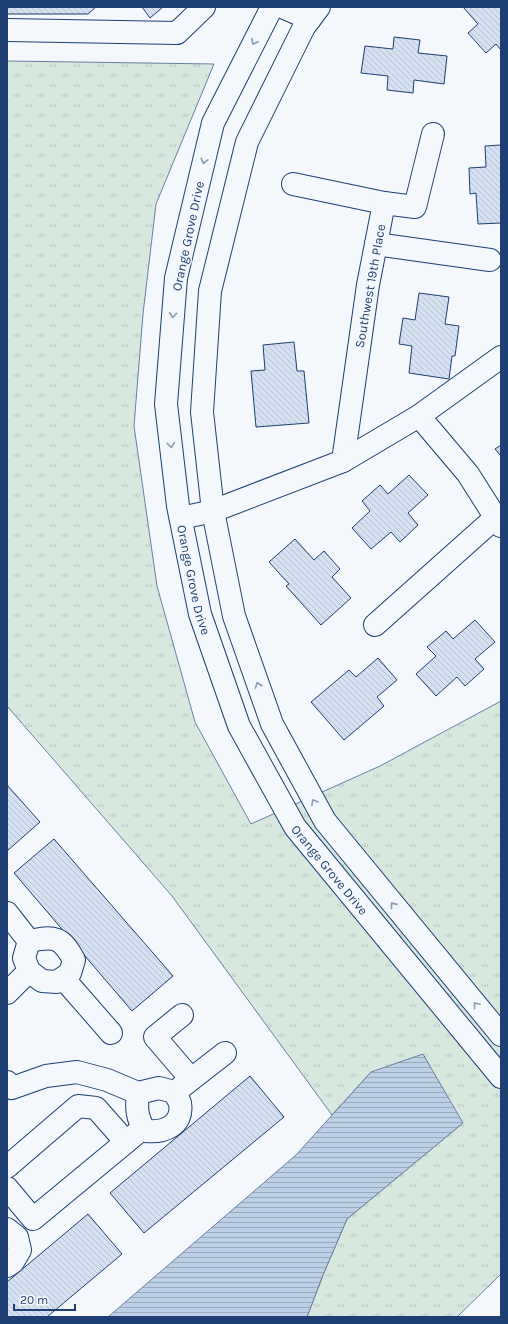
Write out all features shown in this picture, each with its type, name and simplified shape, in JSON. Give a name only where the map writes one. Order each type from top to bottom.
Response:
[{"type":"street","points":[[7,30],[177,33],[204,7]]},
{"type":"street","name":"Orange Grove Drive","points":[[272,7],[213,123],[176,278],[166,404],[181,518],[200,614],[239,726],[295,827],[501,1078]]},
{"type":"street","points":[[282,7],[314,13]]},
{"type":"street","name":"Orange Grove Drive","points":[[314,13],[304,27],[247,142],[210,291],[202,412],[213,511],[234,616],[272,724],[325,822],[501,1035]]},
{"type":"street","points":[[293,184],[384,203],[415,207],[432,134]]},
{"type":"street","name":"Southwest 19th Place","points":[[343,461],[368,285],[384,203]]},
{"type":"street","points":[[376,244],[490,260]]},
{"type":"street","points":[[181,518],[213,511],[343,461],[419,416],[501,357]]},
{"type":"street","points":[[375,625],[498,522],[468,474],[419,416]]},
{"type":"street","points":[[15,928],[44,938],[56,939],[67,948],[74,960],[70,973],[58,982],[42,981],[29,972],[15,928]]},
{"type":"street","points":[[7,993],[29,972]]},
{"type":"street","points":[[63,978],[111,1033]]},
{"type":"street","points":[[182,1015],[156,1037],[191,1079]]},
{"type":"street","points":[[174,1092],[225,1053]]},
{"type":"street","points":[[9,1088],[46,1076],[77,1072],[107,1080],[138,1093],[159,1088],[174,1092],[180,1102],[180,1114],[172,1127],[156,1132],[145,1131],[139,1122],[136,1106],[138,1093]]},
{"type":"street","points":[[7,1167],[78,1106],[96,1108],[126,1142]]},
{"type":"street","points":[[7,1266],[13,1262],[20,1250],[12,1233],[33,1219],[143,1128]]},
{"type":"street","points":[[7,1188],[33,1219]]},
{"type":"green space","points":[[7,61],[214,64],[156,204],[143,314],[134,426],[157,586],[195,722],[251,824],[380,766],[501,701],[501,1274],[457,1317],[307,1317],[347,1219],[463,1123],[371,1072],[332,1115],[172,896],[7,706]]},
{"type":"water","points":[[423,1054],[463,1123],[347,1219],[307,1317],[108,1317],[296,1155],[371,1072]]},
{"type":"building","points":[[7,7],[96,7],[88,14],[7,14]]},
{"type":"building","points":[[142,7],[163,7],[150,18]]},
{"type":"building","points":[[463,7],[501,7],[501,50],[496,44],[486,53],[468,33],[478,24]]},
{"type":"building","points":[[394,37],[420,40],[418,53],[447,56],[444,84],[414,80],[413,93],[387,90],[388,76],[361,73],[365,46],[393,49]]},
{"type":"building","points":[[501,145],[501,223],[478,224],[476,193],[470,194],[469,168],[486,167],[485,146]]},
{"type":"building","points":[[419,293],[449,297],[445,324],[459,326],[455,356],[452,356],[449,379],[409,373],[412,346],[399,344],[403,318],[415,320]]},
{"type":"building","points":[[294,342],[297,371],[304,371],[309,423],[256,427],[251,371],[265,370],[263,345]]},
{"type":"building","points":[[501,445],[501,456],[495,449]]},
{"type":"building","points":[[409,475],[428,495],[408,513],[418,525],[400,542],[391,532],[371,549],[352,528],[370,511],[362,501],[380,485],[388,494]]},
{"type":"building","points":[[295,539],[314,560],[324,551],[340,569],[332,577],[351,598],[321,625],[286,586],[289,584],[269,562]]},
{"type":"building","points":[[475,620],[495,642],[475,659],[484,669],[465,686],[457,677],[436,696],[416,674],[436,656],[427,647],[446,631],[453,639]]},
{"type":"building","points":[[378,658],[397,680],[377,697],[384,706],[344,740],[311,702],[349,670],[356,677]]},
{"type":"building","points":[[7,785],[40,822],[7,851]]},
{"type":"building","points":[[54,839],[173,976],[132,1011],[14,873]]},
{"type":"building","points":[[250,1076],[284,1117],[144,1233],[110,1193]]},
{"type":"building","points":[[88,1214],[122,1254],[47,1317],[7,1317],[7,1282]]}]
